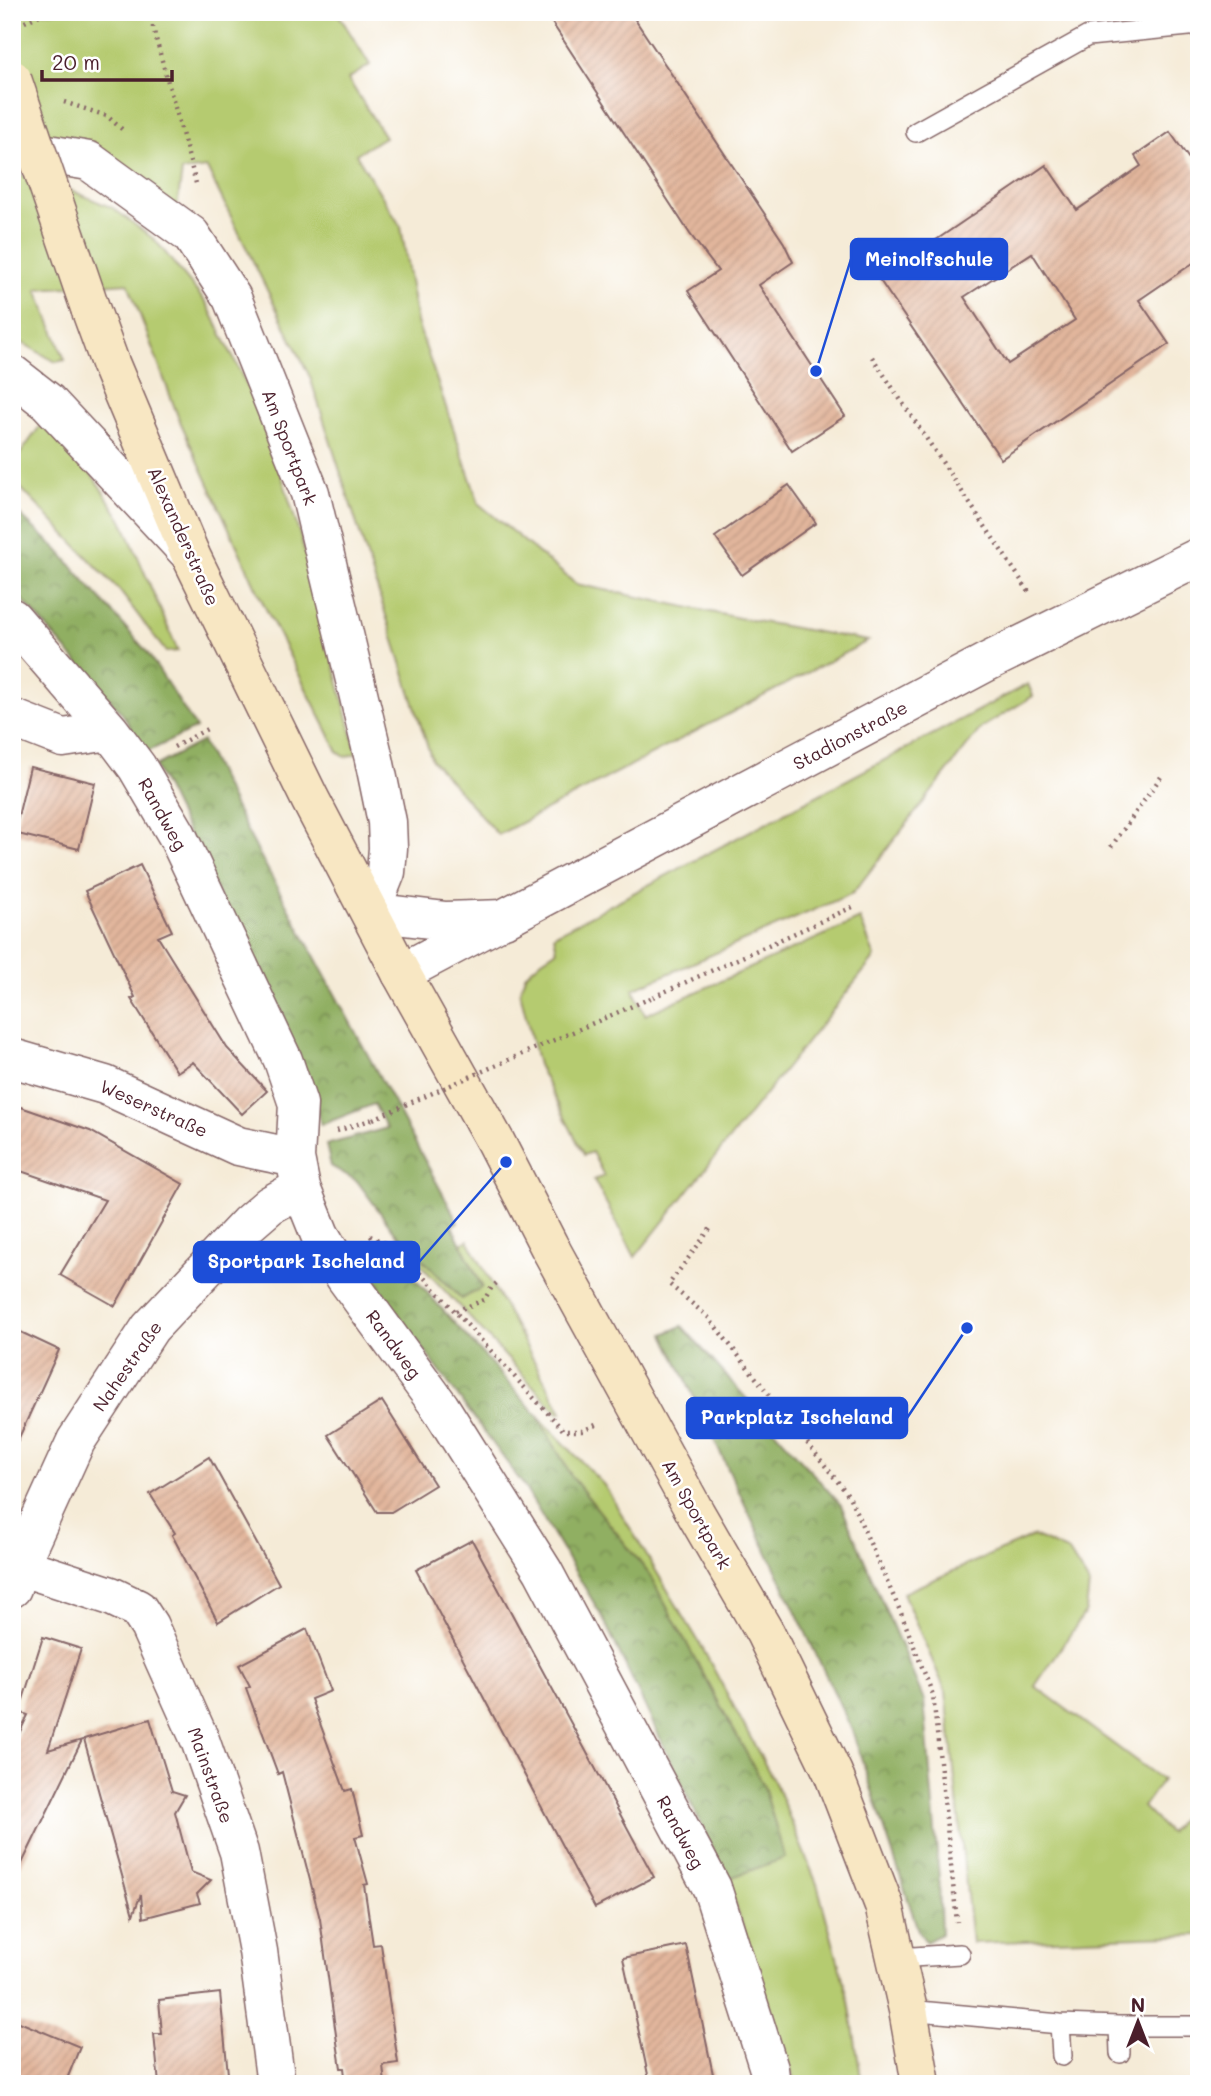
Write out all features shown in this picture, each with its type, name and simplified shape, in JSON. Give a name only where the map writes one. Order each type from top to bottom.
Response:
[{"type":"main road","name":"Alexanderstraße","points":[[12,79],[110,363],[191,556],[310,799],[401,974]]},
{"type":"main road","name":"Am Sportpark","points":[[401,974],[495,1141],[549,1246],[696,1514],[765,1633],[833,1773],[884,1905],[922,2084]]},
{"type":"street","name":"Am Sportpark","points":[[12,148],[89,162],[191,235],[232,298],[310,493],[359,695],[387,822],[386,872],[370,912]]},
{"type":"street","points":[[12,374],[48,401],[191,556]]},
{"type":"street","name":"Stadionstraße","points":[[401,974],[985,663],[1199,557]]},
{"type":"street","name":"Randweg","points":[[12,618],[110,731],[137,767],[177,835],[283,1060],[298,1104],[298,1173],[320,1234],[345,1277],[440,1407],[543,1572],[712,1888],[769,2069],[771,2084]]},
{"type":"street","points":[[12,718],[63,738],[110,731]]},
{"type":"street","name":"Stadionstraße","points":[[370,912],[446,921],[504,919]]},
{"type":"street","name":"Weserstraße","points":[[12,1058],[106,1085],[298,1173]]},
{"type":"street","name":"Nahestraße","points":[[14,1572],[76,1441],[150,1328],[298,1173]]},
{"type":"street","name":"Mainstraße","points":[[14,1572],[111,1596],[138,1609],[149,1626],[200,1740],[239,1852],[258,1951],[276,2084]]},
{"type":"lane","points":[[916,132],[1088,36],[1199,25]]},
{"type":"lane","points":[[897,1958],[960,1954]]},
{"type":"lane","points":[[908,2010],[1060,2024],[1199,2026]]},
{"type":"lane","points":[[1060,2024],[1062,2056]]},
{"type":"lane","points":[[1119,2026],[1120,2053]]},
{"type":"path","points":[[12,28],[46,12]]},
{"type":"path","points":[[153,12],[153,28],[201,199],[191,235]]},
{"type":"path","points":[[872,357],[1010,563]]},
{"type":"path","points":[[169,750],[207,729]]},
{"type":"path","points":[[1111,847],[1163,774]]},
{"type":"path","points":[[373,1119],[855,906]]},
{"type":"path","points":[[710,1230],[668,1284],[708,1317],[849,1496],[901,1613],[933,1695],[960,1954]]},
{"type":"path","points":[[320,1234],[364,1233],[399,1250],[564,1431],[582,1431]]},
{"type":"path","points":[[456,1311],[484,1300],[499,1281]]},
{"type":"green space","points":[[12,12],[337,12],[370,65],[348,79],[385,137],[356,154],[401,227],[417,322],[479,504],[576,584],[739,618],[868,641],[498,835],[432,760],[310,377],[207,168],[182,171],[177,207],[12,139]]},
{"type":"green space","points":[[12,173],[75,192],[113,208],[155,240],[207,304],[253,398],[278,464],[300,535],[357,753],[345,757],[338,752],[264,605],[179,419],[128,283],[37,289],[65,360],[56,362],[12,337]]},
{"type":"green space","points":[[43,422],[83,461],[123,522],[178,651],[166,652],[119,590],[12,479],[12,465]]},
{"type":"green space","points":[[12,508],[58,550],[147,652],[196,728],[147,752],[121,712],[12,588]]},
{"type":"green space","points":[[1028,684],[1033,696],[981,728],[853,893],[633,989],[645,1015],[860,919],[875,957],[635,1257],[594,1180],[604,1176],[592,1152],[584,1155],[538,1065],[520,992],[525,975],[557,950],[554,935]]},
{"type":"green space","points":[[202,741],[248,833],[458,1222],[452,1226],[482,1287],[462,1299],[394,1231],[357,1181],[331,1166],[326,1145],[387,1128],[374,1104],[321,1125],[307,1076],[155,766]]},
{"type":"green space","points":[[394,1231],[462,1299],[482,1286],[461,1244],[468,1240],[562,1412],[558,1413],[408,1251]]},
{"type":"green space","points":[[386,1256],[408,1271],[537,1415],[572,1477],[649,1574],[763,1784],[785,1858],[727,1879],[603,1618],[522,1483],[410,1331],[380,1288],[364,1259]]},
{"type":"green space","points":[[682,1326],[841,1505],[924,1700],[941,1934],[926,1942],[918,1930],[852,1730],[664,1334]]},
{"type":"green space","points":[[537,1415],[604,1485],[699,1642],[776,1785],[817,1884],[849,2001],[862,2084],[795,2084],[727,1879],[649,1574],[572,1477]]},
{"type":"green space","points":[[1033,1536],[1069,1552],[1089,1584],[1086,1611],[1035,1686],[1162,1780],[1143,1807],[1169,1833],[1199,1797],[1199,1935],[972,1943],[946,1692],[903,1593]]},
{"type":"building","points":[[545,12],[630,12],[784,243],[793,262],[759,285],[845,416],[792,451],[688,291],[718,271],[690,234]]},
{"type":"building","points":[[1170,132],[1199,173],[1199,259],[1139,300],[1169,344],[1001,459],[879,279],[1046,165],[1077,210],[1141,166],[1135,156]],"holes":[[[1032,253],[1075,320],[1008,364],[964,297]]]},
{"type":"building","points":[[789,485],[816,523],[742,575],[715,537]]},
{"type":"building","points":[[30,767],[95,783],[79,849],[14,833]]},
{"type":"building","points":[[140,865],[172,931],[158,937],[227,1048],[267,1091],[242,1114],[193,1062],[177,1072],[131,999],[135,997],[85,891]]},
{"type":"building","points":[[12,1104],[90,1131],[183,1184],[115,1306],[60,1275],[105,1200],[12,1168]]},
{"type":"building","points":[[12,1328],[59,1350],[12,1453]]},
{"type":"building","points":[[382,1401],[435,1485],[391,1512],[377,1512],[328,1435]]},
{"type":"building","points":[[209,1457],[279,1584],[218,1622],[172,1535],[175,1533],[150,1494]]},
{"type":"building","points":[[472,1540],[654,1877],[595,1908],[416,1570]]},
{"type":"building","points":[[307,1629],[331,1691],[311,1699],[345,1791],[352,1789],[363,1835],[355,1837],[368,1884],[364,1885],[373,1945],[381,1944],[398,2063],[383,2065],[385,2084],[346,2084],[344,2068],[341,2068],[320,1919],[282,1772],[278,1774],[246,1688],[250,1686],[239,1665]]},
{"type":"building","points":[[43,1637],[81,1649],[48,1750],[82,1740],[12,1884],[12,1748],[28,1715],[19,1712]]},
{"type":"building","points":[[150,1719],[172,1791],[185,1795],[175,1812],[191,1872],[211,1880],[197,1894],[200,1903],[143,1918],[141,1894],[133,1915],[84,1739]]},
{"type":"building","points":[[686,1945],[715,2084],[650,2084],[623,1958]]},
{"type":"building","points":[[220,1993],[229,2084],[159,2084],[154,2034],[162,2034],[159,2000]]},
{"type":"building","points":[[12,2019],[80,2047],[65,2084],[12,2084]]},
{"type":"place","name":"Meinolfschule","points":[[816,371]]},
{"type":"place","name":"Sportpark Ischeland","points":[[506,1162]]},
{"type":"place","name":"Parkplatz Ischeland","points":[[967,1328]]}]
